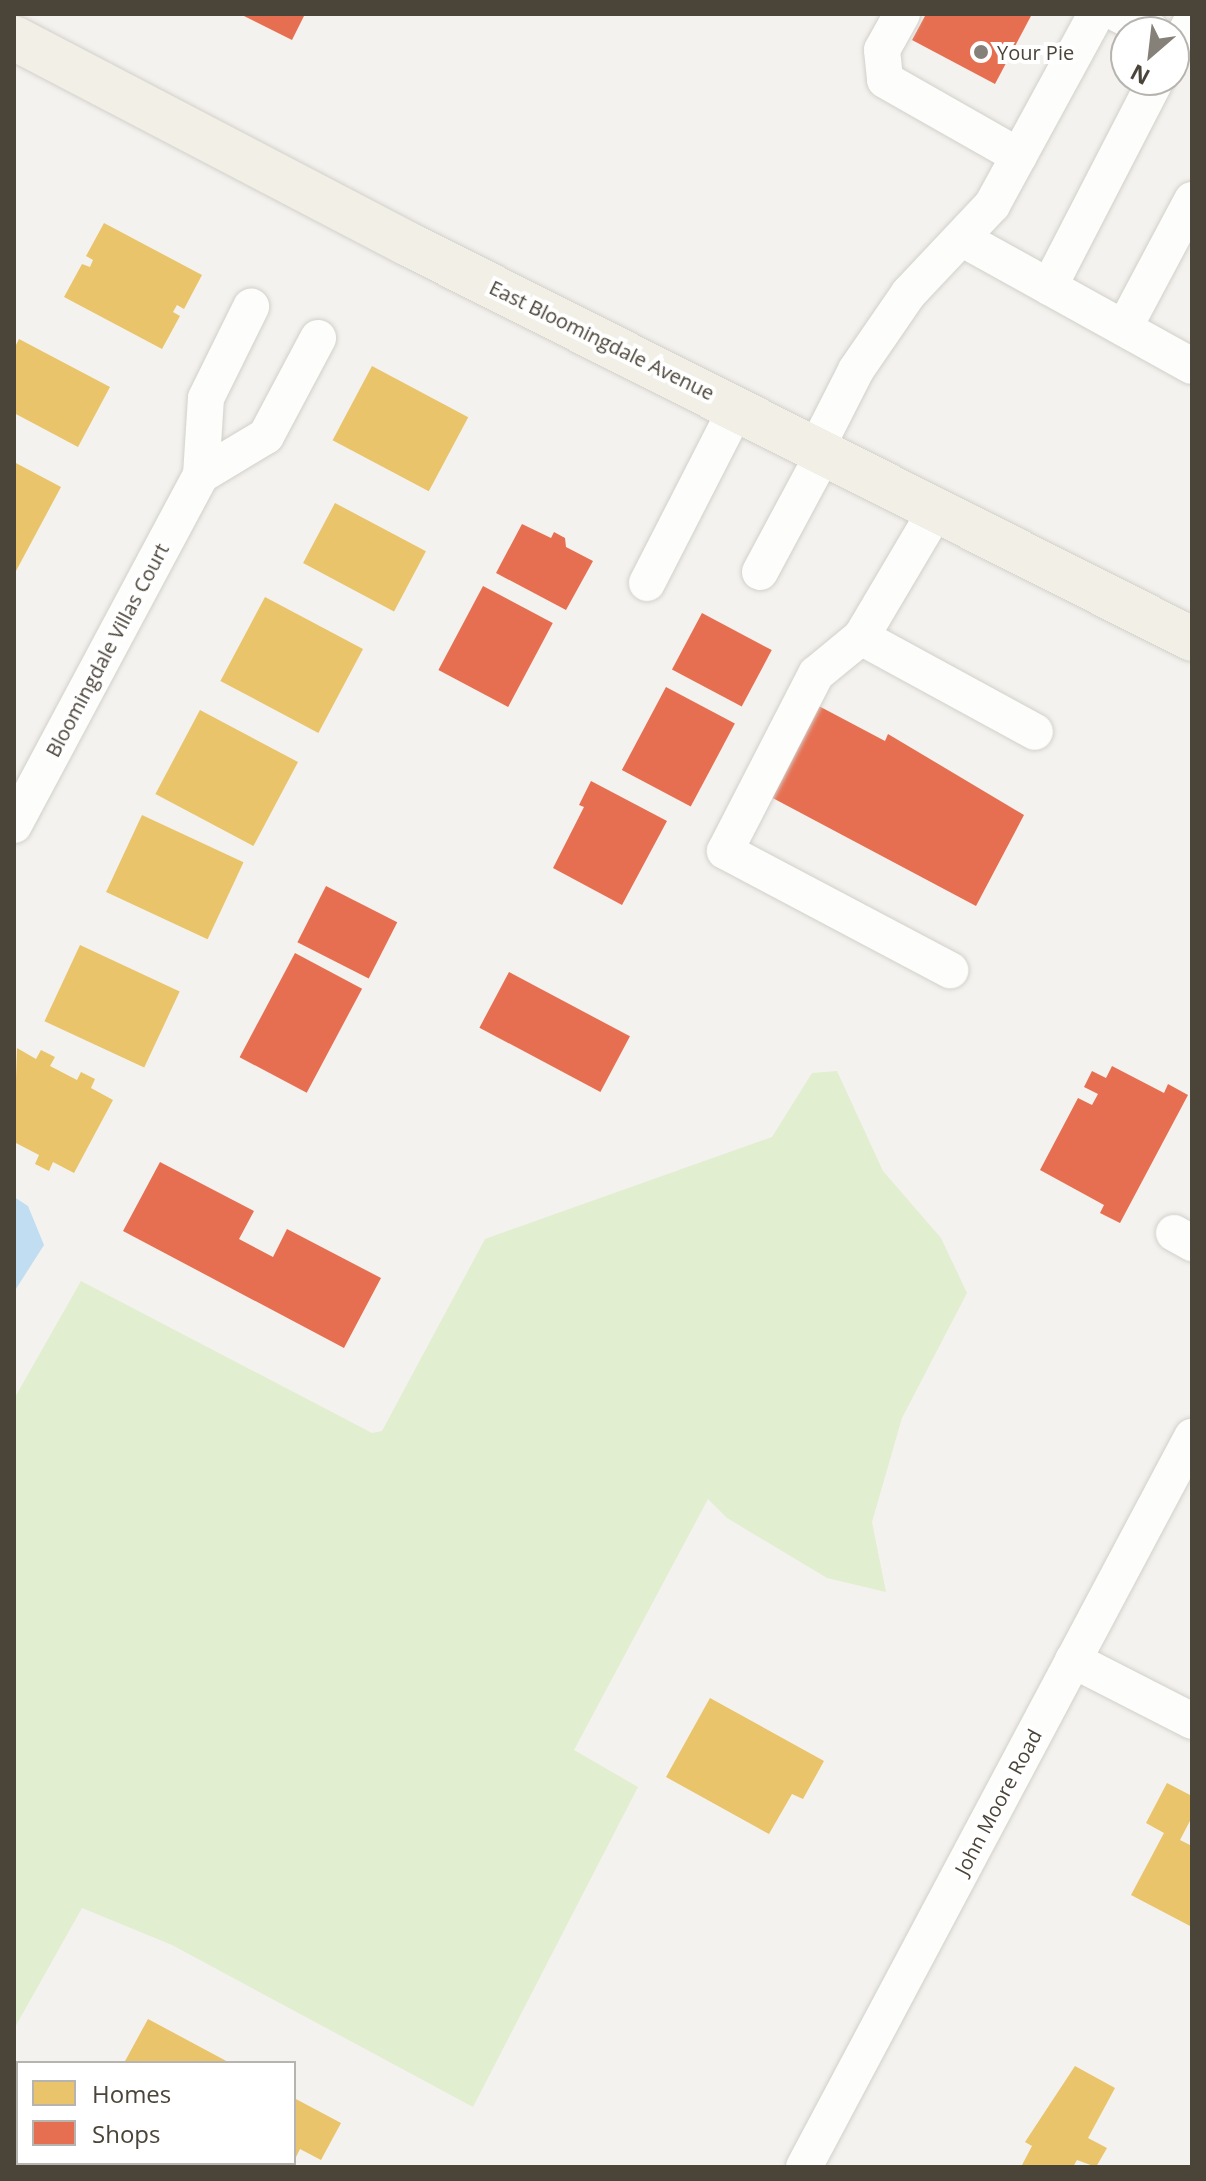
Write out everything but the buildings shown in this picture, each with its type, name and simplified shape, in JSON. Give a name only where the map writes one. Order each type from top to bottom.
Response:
[{"type":"main road","name":"East Bloomingdale Avenue","points":[[14,38],[406,243],[938,507],[1192,639]]},
{"type":"street","points":[[902,14],[882,50],[885,80],[1019,156]]},
{"type":"street","points":[[760,572],[856,370],[909,293],[992,205],[1096,14]]},
{"type":"street","points":[[1049,287],[1148,96]]},
{"type":"street","points":[[1124,328],[1192,200]]},
{"type":"street","points":[[961,238],[1192,366]]},
{"type":"street","points":[[201,475],[206,398],[251,307]]},
{"type":"street","points":[[201,475],[266,436],[318,338]]},
{"type":"street","points":[[647,583],[737,407]]},
{"type":"street","name":"Bloomingdale Villas Court","points":[[14,825],[201,475]]},
{"type":"street","points":[[938,507],[861,637],[816,674],[725,851],[950,970]]},
{"type":"street","points":[[861,637],[1035,732]]},
{"type":"street","name":"John Moore Road","points":[[804,2167],[1192,1437]]},
{"type":"street","points":[[1073,1660],[1192,1721]]},
{"type":"green space","points":[[837,1071],[883,1171],[941,1238],[967,1293],[902,1418],[872,1522],[886,1592],[827,1578],[727,1518],[708,1499],[574,1750],[638,1787],[473,2107],[172,1945],[82,1908],[14,2029],[14,1399],[81,1281],[372,1433],[382,1431],[485,1239],[772,1137],[812,1073]]},
{"type":"water","points":[[14,1197],[28,1206],[44,1245],[14,1292]]},
{"type":"place","name":"Your Pie","points":[[981,52]]}]
